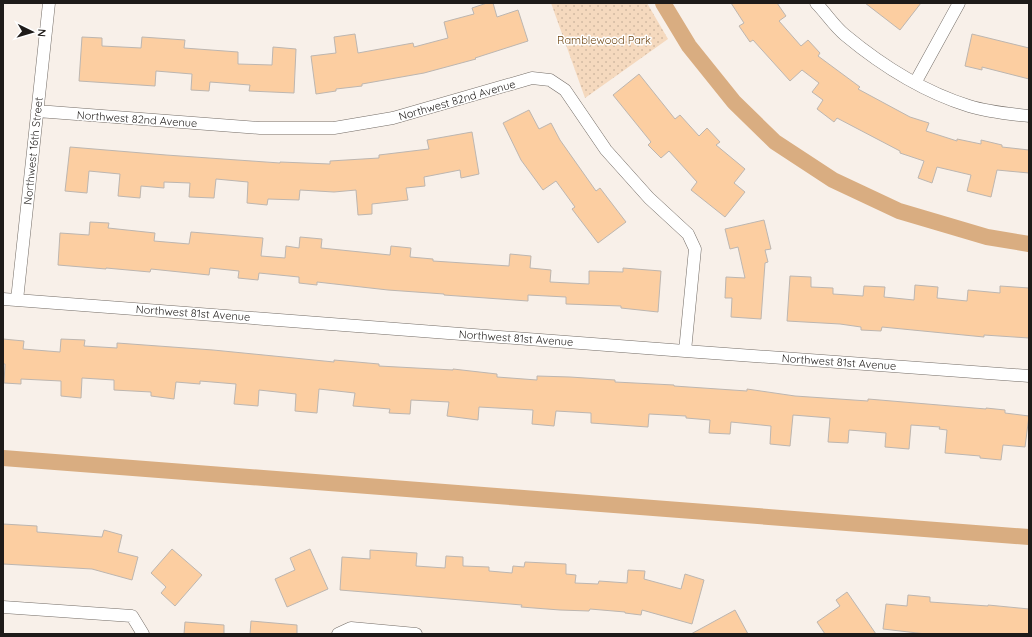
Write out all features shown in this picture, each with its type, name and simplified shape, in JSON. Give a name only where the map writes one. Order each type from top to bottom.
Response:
[{"type":"street","name":"Northwest 16th Street","points":[[17,300],[49,3]]},
{"type":"street","points":[[816,3],[844,34],[881,63],[914,82],[944,97],[970,107],[1029,116]]},
{"type":"street","points":[[914,82],[959,3]]},
{"type":"street","name":"Northwest 82nd Avenue","points":[[37,111],[260,128],[334,128],[393,118],[532,78],[550,80],[565,90],[606,150],[649,198],[688,234],[695,249],[685,351]]},
{"type":"street","name":"Northwest 81st Avenue","points":[[3,299],[1029,376]]},
{"type":"street","points":[[3,607],[132,616],[143,634]]},
{"type":"street","points":[[338,634],[351,628],[416,634]]},
{"type":"green space","name":"Ramblewood Park","points":[[551,3],[647,3],[668,39],[585,98]]},
{"type":"building","points":[[487,3],[493,3],[497,17],[518,10],[528,41],[475,58],[476,59],[424,73],[316,94],[311,56],[336,53],[334,37],[355,34],[358,53],[413,43],[414,47],[448,38],[444,22],[474,14],[472,8]]},
{"type":"building","points":[[731,3],[777,3],[786,16],[779,21],[801,46],[808,40],[820,53],[818,56],[860,87],[858,89],[910,117],[929,123],[926,131],[957,141],[957,139],[981,144],[981,140],[1002,145],[1002,147],[1029,150],[1029,173],[997,170],[991,197],[967,191],[971,175],[937,167],[932,183],[918,178],[924,161],[900,153],[900,151],[837,118],[834,122],[817,109],[823,100],[812,92],[819,83],[802,70],[790,81],[753,40],[750,42],[739,26],[744,23]]},
{"type":"building","points":[[865,3],[921,3],[900,30]]},
{"type":"building","points":[[972,34],[1029,48],[1029,79],[982,67],[982,70],[965,66]]},
{"type":"building","points":[[82,37],[102,38],[102,46],[141,48],[142,37],[185,40],[184,48],[238,52],[238,64],[272,65],[273,47],[296,49],[294,93],[249,91],[250,85],[210,82],[209,91],[191,90],[192,74],[156,71],[155,86],[79,81]]},
{"type":"building","points":[[639,74],[675,119],[680,115],[699,136],[707,128],[720,142],[716,145],[745,169],[734,183],[745,192],[725,217],[691,190],[697,182],[669,151],[661,158],[648,145],[651,142],[613,95]]},
{"type":"building","points":[[529,110],[539,129],[551,123],[560,140],[596,191],[600,188],[626,222],[598,243],[572,209],[575,207],[556,181],[543,190],[521,160],[503,123]]},
{"type":"building","points":[[472,132],[479,174],[461,178],[460,170],[424,177],[425,186],[406,188],[408,200],[372,204],[372,214],[358,215],[356,190],[334,192],[300,190],[299,200],[268,199],[267,205],[247,203],[248,182],[216,179],[214,198],[189,197],[190,183],[164,182],[164,188],[141,186],[140,198],[118,196],[120,174],[89,171],[87,193],[65,191],[70,147],[280,163],[330,164],[330,161],[379,158],[379,155],[429,149],[427,140]]},
{"type":"building","points":[[764,220],[771,249],[765,250],[768,262],[765,263],[761,319],[731,317],[732,298],[725,298],[726,277],[745,278],[738,247],[730,249],[725,229]]},
{"type":"building","points":[[90,222],[109,223],[108,228],[155,233],[154,241],[189,244],[191,232],[263,238],[261,256],[285,258],[286,246],[299,248],[300,237],[322,239],[321,248],[390,255],[391,246],[411,248],[410,257],[433,259],[433,261],[509,266],[510,254],[531,256],[530,268],[551,270],[550,282],[589,284],[589,271],[623,272],[623,268],[661,271],[658,312],[621,308],[621,306],[566,304],[566,297],[528,295],[528,301],[444,295],[317,282],[317,285],[299,283],[299,277],[259,273],[258,280],[238,278],[239,271],[210,268],[209,275],[151,269],[150,272],[58,265],[60,233],[89,235]]},
{"type":"building","points":[[790,276],[811,277],[811,287],[833,288],[833,294],[863,296],[864,286],[885,287],[884,297],[914,300],[915,285],[938,287],[937,298],[967,301],[968,290],[1000,293],[1000,286],[1029,288],[1029,338],[984,335],[984,337],[882,327],[881,331],[861,330],[861,327],[840,324],[787,321]]},
{"type":"building","points":[[3,339],[24,341],[23,349],[60,352],[61,339],[85,340],[84,346],[117,348],[117,343],[213,350],[334,362],[334,360],[379,364],[379,366],[453,369],[497,374],[497,377],[537,380],[537,376],[570,377],[615,380],[615,382],[747,391],[747,389],[795,396],[868,401],[868,399],[986,408],[1005,410],[1005,413],[1029,416],[1025,447],[1003,445],[1001,460],[980,458],[980,456],[945,453],[947,430],[939,429],[940,427],[911,425],[909,449],[885,447],[886,433],[849,430],[848,443],[828,442],[830,418],[793,415],[790,446],[770,444],[771,426],[731,422],[730,434],[709,433],[710,420],[686,418],[686,416],[649,414],[648,427],[591,423],[591,413],[556,411],[554,426],[532,424],[533,410],[479,407],[478,420],[447,416],[449,402],[411,400],[410,414],[389,413],[390,409],[353,406],[355,393],[319,389],[317,413],[295,411],[296,394],[259,390],[258,406],[234,404],[236,384],[200,381],[200,384],[176,382],[174,399],[151,396],[151,392],[114,390],[114,380],[82,378],[81,398],[61,396],[61,381],[21,379],[21,384],[4,383],[5,364],[3,364]]},
{"type":"building","points":[[3,524],[37,526],[37,532],[102,537],[104,530],[122,535],[118,552],[138,557],[132,580],[92,569],[3,564]]},
{"type":"building","points":[[172,549],[202,575],[175,606],[161,593],[166,587],[151,573]]},
{"type":"building","points":[[310,549],[328,589],[287,607],[275,579],[295,570],[290,558]]},
{"type":"building","points":[[370,550],[417,553],[416,566],[445,568],[446,556],[463,557],[463,566],[489,567],[489,571],[512,573],[513,566],[524,567],[525,562],[566,564],[566,574],[576,575],[575,583],[598,584],[599,581],[627,583],[628,570],[645,571],[644,579],[681,589],[685,574],[704,580],[692,624],[642,610],[641,615],[590,609],[589,611],[560,610],[521,607],[522,605],[340,590],[342,557],[370,559]]},
{"type":"building","points":[[847,592],[876,634],[825,634],[817,622],[840,606],[836,600]]},
{"type":"building","points":[[908,595],[930,597],[930,602],[1029,609],[1029,634],[926,634],[883,629],[886,604],[907,606]]},
{"type":"building","points":[[735,610],[748,634],[691,634]]},
{"type":"building","points":[[251,621],[297,625],[297,634],[250,634]]},
{"type":"building","points":[[185,622],[224,625],[224,634],[184,634]]},
{"type":"waterway","points":[[663,3],[689,46],[734,102],[775,142],[833,180],[899,211],[987,237],[1029,244]]},
{"type":"waterway","points":[[3,458],[1029,537]]}]
